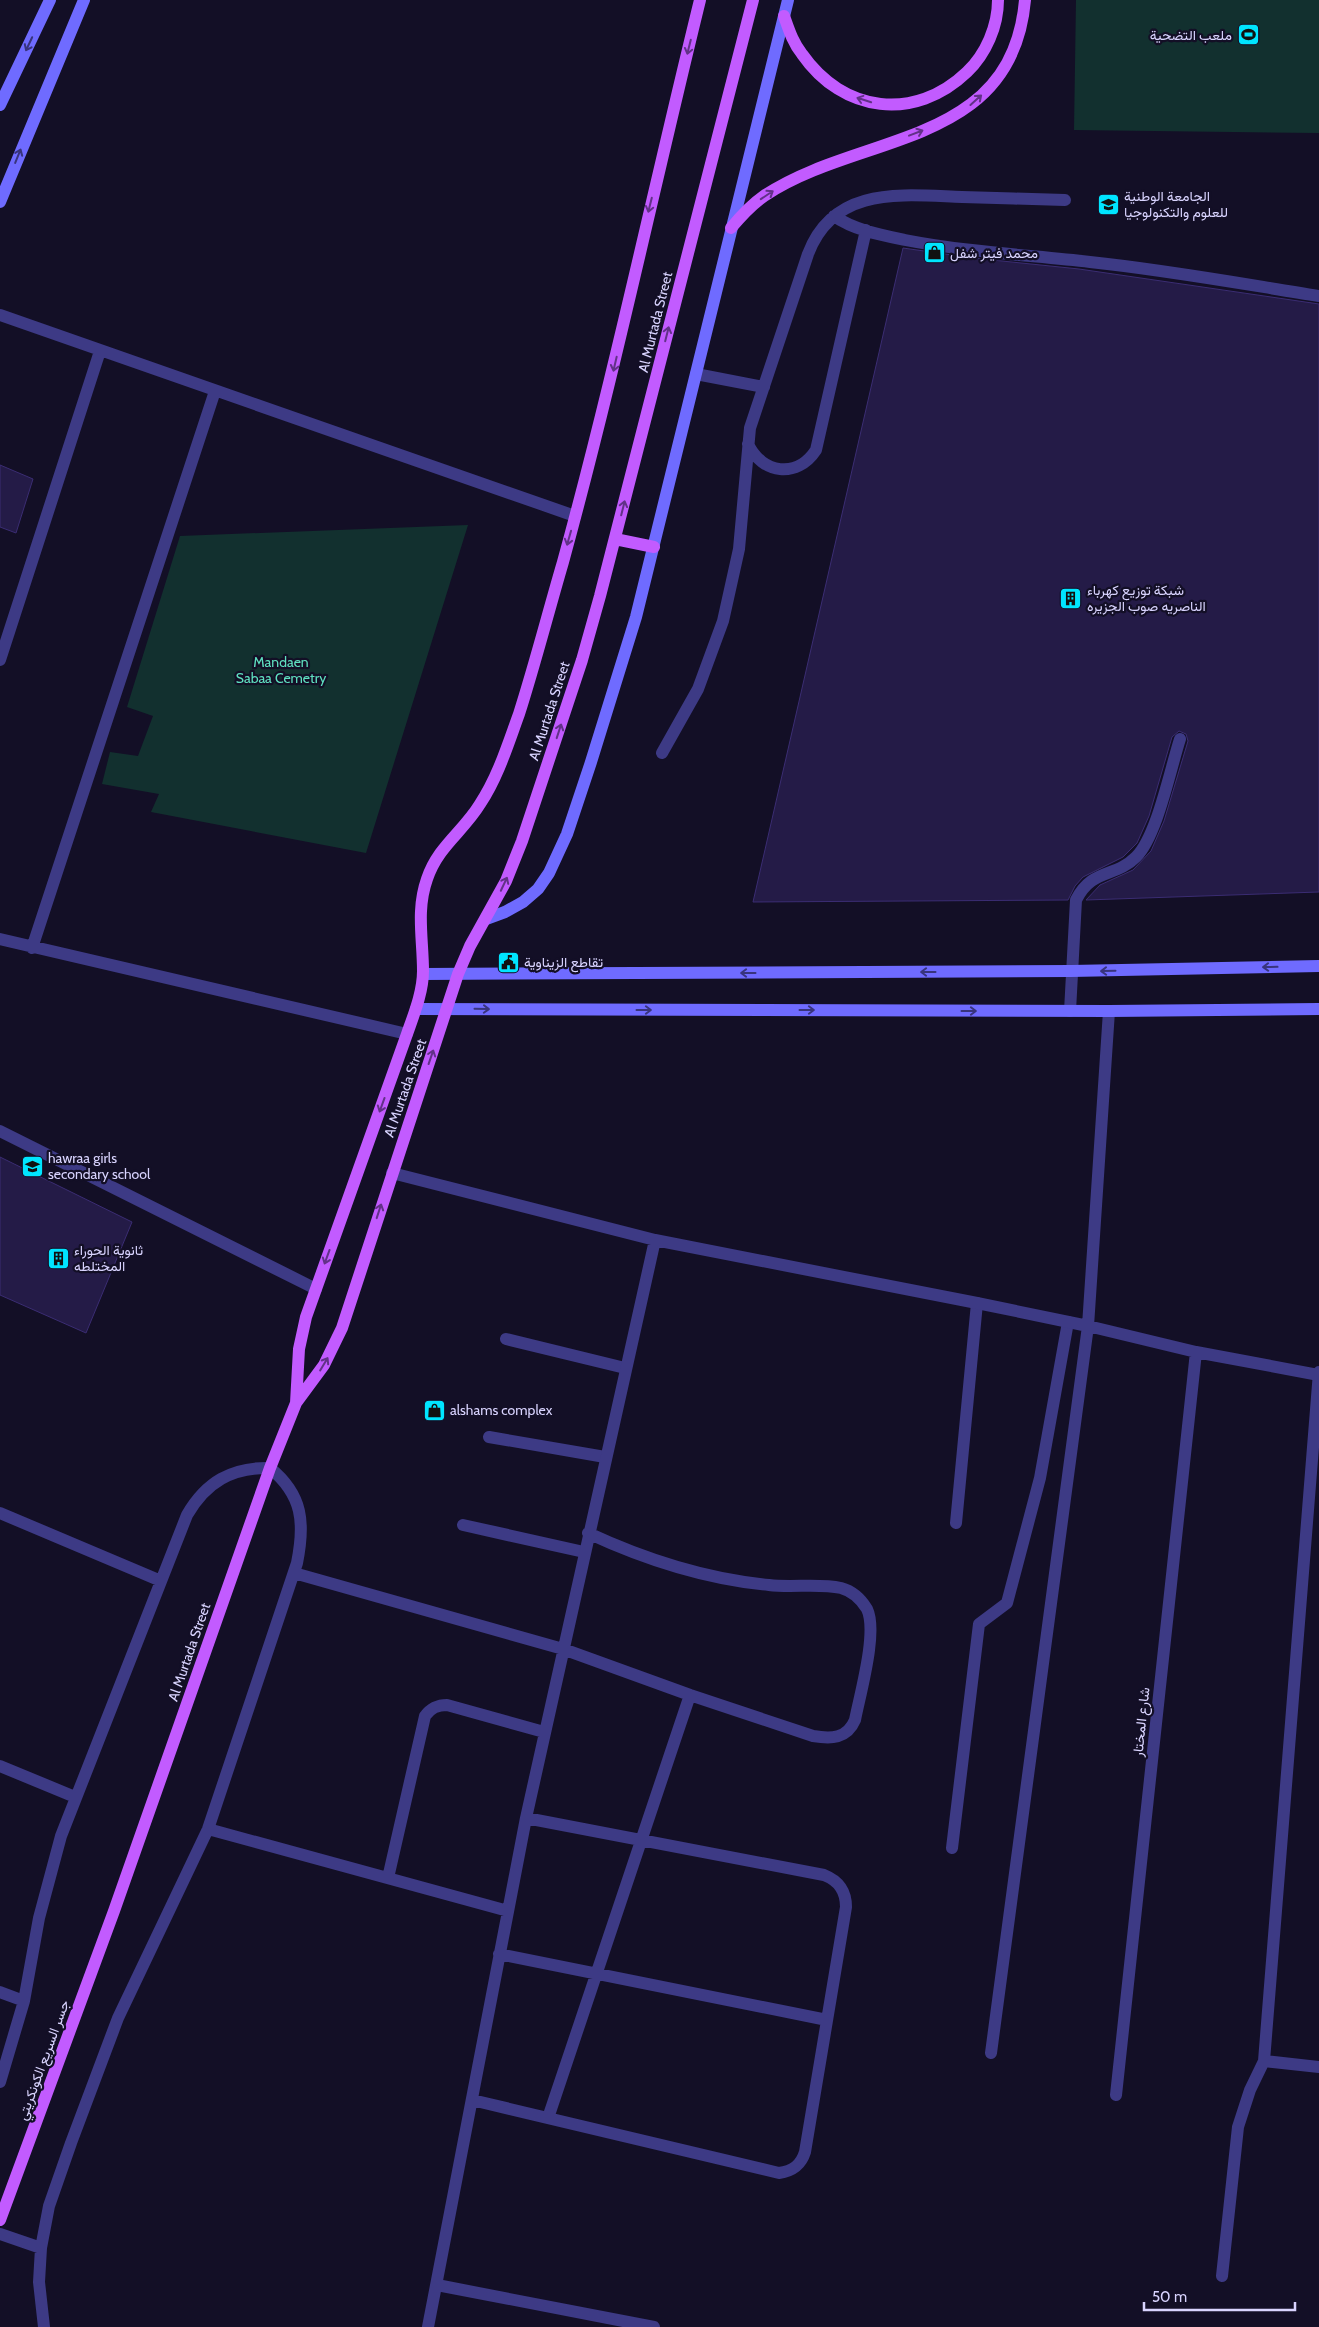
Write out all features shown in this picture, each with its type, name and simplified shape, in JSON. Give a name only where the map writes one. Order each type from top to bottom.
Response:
[{"type":"main road","name":"Al Murtada Street","points":[[296,1403],[300,1341],[316,1289],[416,1009],[423,974],[420,915],[426,880],[441,849],[481,804],[502,758],[529,684],[604,408],[700,0]]},
{"type":"main road","name":"Al Murtada Street","points":[[114,1911],[270,1468],[296,1403],[324,1365],[336,1341],[458,974],[470,946],[506,881],[522,841],[582,660],[615,539],[753,0]]},
{"type":"main road","points":[[784,16],[793,40],[811,66],[822,77],[848,94],[878,104],[895,106],[928,99],[958,80],[982,54],[996,22],[998,0]]},
{"type":"main road","points":[[731,228],[762,197],[788,182],[935,126],[970,106],[999,76],[1018,41],[1025,0]]},
{"type":"main road","points":[[615,539],[654,547]]},
{"type":"main road","name":"جسر السريع الكونكريتي","points":[[0,2220],[114,1911]]},
{"type":"street","points":[[0,105],[50,0]]},
{"type":"street","points":[[0,202],[84,0]]},
{"type":"street","points":[[486,919],[511,909],[538,889],[558,855],[615,690],[654,547],[788,0]]},
{"type":"street","points":[[662,753],[698,689],[724,621],[739,548],[748,444],[752,420],[811,245],[821,229],[834,216],[862,201],[893,195],[1065,200]]},
{"type":"street","points":[[834,216],[849,225],[866,230],[955,249],[1165,271],[1319,296]]},
{"type":"street","points":[[748,444],[761,463],[782,469],[798,466],[816,450],[866,230]]},
{"type":"street","points":[[0,315],[575,516]]},
{"type":"street","points":[[0,660],[100,351]]},
{"type":"street","points":[[696,374],[764,387]]},
{"type":"street","points":[[32,948],[215,391]]},
{"type":"street","points":[[1070,1011],[1076,900],[1086,885],[1093,879],[1129,863],[1144,848],[1153,828],[1180,739]]},
{"type":"street","points":[[0,939],[32,948],[408,1034]]},
{"type":"street","points":[[423,974],[1071,972],[1319,966]]},
{"type":"street","points":[[416,1009],[1109,1012],[1319,1009]]},
{"type":"street","points":[[991,2053],[1088,1326],[1109,1012]]},
{"type":"street","points":[[0,1132],[316,1289]]},
{"type":"street","points":[[392,1173],[655,1240],[977,1303],[1088,1326],[1196,1352],[1319,1374],[1264,2061],[1250,2090],[1238,2127],[1222,2276]]},
{"type":"street","points":[[428,2327],[526,1818],[588,1533],[655,1240]]},
{"type":"street","points":[[956,1524],[977,1303]]},
{"type":"street","points":[[952,1848],[979,1624],[1007,1604],[1040,1478],[1068,1322]]},
{"type":"street","points":[[506,1339],[625,1368]]},
{"type":"street","name":"شارع المختار","points":[[1116,2095],[1196,1352]]},
{"type":"street","points":[[489,1437],[605,1457]]},
{"type":"street","points":[[0,2082],[24,2001],[34,1942],[49,1877],[76,1797],[187,1515],[204,1491],[214,1482],[234,1472],[255,1468],[270,1468],[288,1487],[300,1511],[302,1537],[294,1573],[208,1828],[118,2018],[50,2206],[40,2248],[39,2282],[44,2327]]},
{"type":"street","points":[[0,1513],[161,1581]]},
{"type":"street","points":[[463,1525],[584,1552]]},
{"type":"street","points":[[294,1573],[563,1649],[690,1695],[813,1736],[824,1738],[841,1736],[852,1727],[855,1720],[871,1629],[870,1618],[866,1608],[851,1592],[841,1588],[770,1585],[701,1574],[662,1564],[588,1533]]},
{"type":"street","points":[[548,2118],[690,1695]]},
{"type":"street","points":[[388,1878],[425,1716],[428,1711],[433,1707],[447,1705],[544,1732]]},
{"type":"street","points":[[0,1766],[76,1797]]},
{"type":"street","points":[[472,2100],[772,2172],[788,2172],[800,2164],[805,2152],[846,1907],[844,1890],[839,1884],[824,1875],[642,1842],[526,1818]]},
{"type":"street","points":[[208,1828],[508,1911]]},
{"type":"street","points":[[499,1954],[827,2020]]},
{"type":"street","points":[[0,1992],[24,2001]]},
{"type":"street","points":[[1264,2061],[1319,2067]]},
{"type":"street","points":[[0,2234],[40,2248]]},
{"type":"street","points":[[436,2285],[654,2327]]},
{"type":"green space","points":[[1076,0],[1319,0],[1319,133],[1074,130]]},
{"type":"green space","name":"Mandaen Sabaa Cemetry","points":[[468,525],[366,853],[151,812],[159,794],[102,784],[110,752],[138,756],[153,716],[127,707],[180,536]]},
{"type":"building","name":"شبكة توزيع كهرباء الناصريه صوب الجزيره","points":[[903,248],[973,258],[1079,269],[1319,304],[1319,892],[1086,900],[1100,885],[1133,870],[1151,851],[1164,821],[1188,741],[1186,734],[1179,731],[1172,737],[1149,816],[1137,843],[1123,857],[1083,877],[1075,886],[1068,900],[753,902]]},
{"type":"building","points":[[0,465],[33,479],[16,533],[0,527]]},
{"type":"building","name":"ثانوية الحوراء المختلطه","points":[[0,1157],[132,1222],[86,1333],[0,1295]]},
{"type":"place","name":"ملعب التضحية","points":[[1248,35]]},
{"type":"place","name":"الجامعة الوطنية للعلوم والتكنولوجيا","points":[[1108,204]]},
{"type":"place","name":"محمد فيتر شفل","points":[[934,253]]},
{"type":"place","name":"شبكة توزيع كهرباء الناصريه صوب الجزيره","points":[[1071,598]]},
{"type":"place","name":"تقاطع الزيناوية","points":[[508,962]]},
{"type":"place","name":"hawraa girls secondary school","points":[[32,1166]]},
{"type":"place","name":"ثانوية الحوراء المختلطه","points":[[58,1258]]},
{"type":"place","name":"alshams complex","points":[[434,1410]]}]
